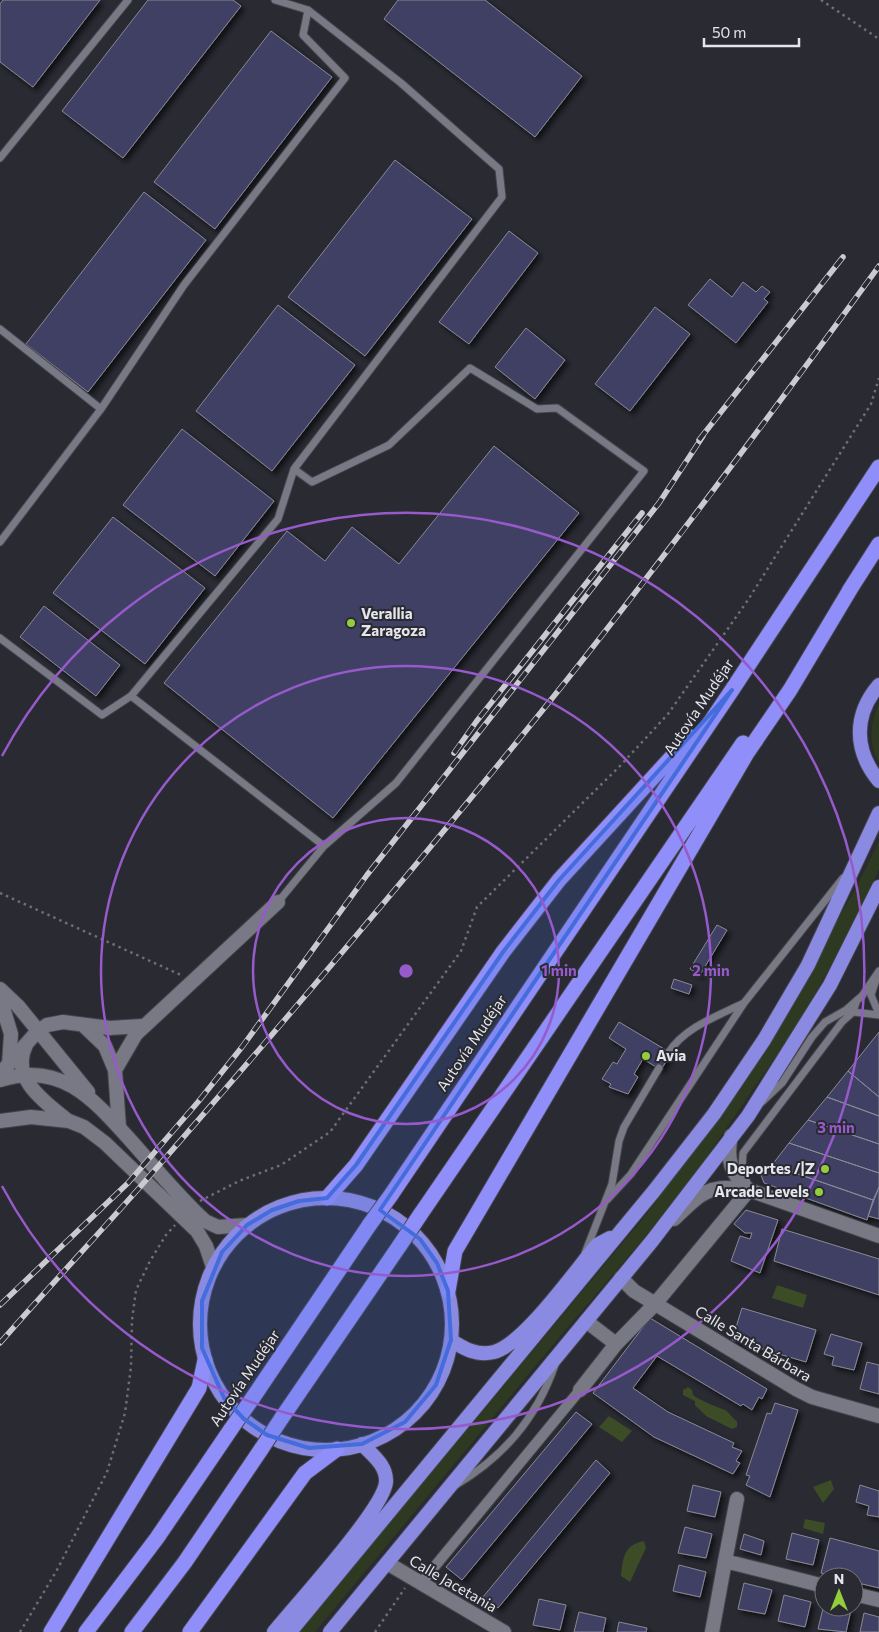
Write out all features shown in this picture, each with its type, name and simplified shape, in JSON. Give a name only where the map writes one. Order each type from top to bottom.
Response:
[{"type":"highway","name":"Autovía Mudéjar","points":[[86,1632],[157,1538],[252,1399],[732,690],[879,467]]},
{"type":"highway","points":[[448,1291],[455,1251],[747,754],[790,690],[879,544]]},
{"type":"highway","points":[[132,1632],[185,1562],[400,1244],[854,583]]},
{"type":"highway","points":[[879,685],[870,696],[862,713],[859,732],[861,751],[869,769],[879,781]]},
{"type":"highway","points":[[327,1198],[356,1165],[503,952],[559,880],[679,751],[711,709],[732,690]]},
{"type":"highway","points":[[290,1632],[620,1232],[714,1114],[764,1040],[808,965],[879,813]]},
{"type":"highway","points":[[330,1632],[652,1241],[748,1116],[830,985],[879,886]]},
{"type":"highway","points":[[327,1198],[356,1202],[378,1209],[397,1220],[420,1239],[440,1270],[448,1291],[452,1315],[452,1340],[443,1371],[436,1385],[417,1411],[392,1432],[362,1444],[337,1449],[294,1446],[255,1428],[224,1398],[205,1360],[200,1336],[200,1313],[205,1290],[213,1268],[222,1252],[248,1225],[285,1205],[327,1198]]},
{"type":"highway","points":[[452,1340],[469,1351],[481,1353],[494,1352],[506,1346],[530,1326],[596,1245],[620,1232]]},
{"type":"highway","points":[[51,1632],[199,1388],[205,1360]]},
{"type":"highway","points":[[274,1632],[373,1511],[386,1482],[382,1464],[362,1444]]},
{"type":"highway","points":[[190,1632],[305,1473],[337,1449]]},
{"type":"street","points":[[115,1070],[129,1044],[142,1026],[278,902]]},
{"type":"street","points":[[0,989],[18,1006],[187,1212],[204,1240],[213,1268]]},
{"type":"street","points":[[0,998],[11,1034],[4,1069]]},
{"type":"street","points":[[4,1069],[38,1032],[57,1022],[110,1028],[142,1026]]},
{"type":"street","points":[[81,1024],[105,1046],[115,1070],[119,1128]]},
{"type":"street","points":[[28,1042],[22,1058],[26,1075],[36,1095],[68,1121]]},
{"type":"street","points":[[0,1080],[37,1075],[60,1081],[75,1088],[98,1104]]},
{"type":"street","points":[[0,1121],[31,1117],[68,1121],[84,1127],[100,1138],[187,1212],[218,1226],[248,1225]]},
{"type":"street","points":[[732,1136],[728,1148],[731,1170],[738,1181],[749,1190]]},
{"type":"street","points":[[652,1241],[691,1203],[716,1187],[749,1190],[879,1236]]},
{"type":"street","points":[[416,1581],[580,1390],[616,1344],[655,1304],[749,1190]]},
{"type":"street","name":"Calle Santa Bárbara","points":[[621,1278],[634,1291],[796,1389],[812,1397],[879,1416]]},
{"type":"street","points":[[586,1321],[616,1344]]},
{"type":"street","points":[[712,1632],[737,1499]]},
{"type":"street","points":[[725,1561],[814,1583]]},
{"type":"street","name":"Calle Jacetania","points":[[386,1564],[504,1632]]},
{"type":"street","points":[[864,1596],[879,1600]]},
{"type":"lane","points":[[0,158],[128,0]]},
{"type":"lane","points":[[0,638],[102,715],[131,696],[278,519],[294,469],[502,197],[499,169],[401,83],[308,10],[275,0]]},
{"type":"lane","points":[[0,542],[101,409],[184,285],[346,78],[302,35],[308,10]]},
{"type":"lane","points":[[0,329],[101,409]]},
{"type":"lane","points":[[278,902],[324,846],[396,783],[644,471],[557,408],[538,409],[470,368],[389,445],[312,482],[294,469]]},
{"type":"lane","points":[[131,696],[324,846]]},
{"type":"lane","points":[[607,1200],[631,1174],[744,1003],[858,860]]},
{"type":"lane","points":[[748,1116],[782,1083],[812,1037],[825,1022],[857,1000],[879,972]]},
{"type":"lane","points":[[853,1012],[879,1014],[871,995],[879,972]]},
{"type":"lane","points":[[749,1190],[742,1169],[743,1153],[842,1022],[853,1012],[857,1000]]},
{"type":"lane","points":[[669,1052],[674,1042],[689,1032],[744,1003]]},
{"type":"lane","points":[[578,1267],[607,1200],[624,1128],[659,1068]]},
{"type":"path","points":[[821,0],[879,39]]},
{"type":"path","points":[[20,1632],[57,1570],[107,1472],[125,1413],[131,1367],[132,1320],[136,1290],[166,1235],[187,1212],[205,1197],[281,1165],[330,1132],[461,951],[477,907],[619,767],[668,714],[748,600],[871,404],[879,378]]},
{"type":"path","points":[[0,893],[193,981]]},
{"type":"path","points":[[375,1632],[416,1581]]},
{"type":"highlighted area","points":[[732,690],[391,1195],[380,1210],[420,1239],[437,1263],[448,1291],[451,1340],[436,1385],[405,1422],[362,1444],[309,1448],[267,1435],[244,1419],[224,1398],[202,1348],[202,1301],[222,1252],[247,1225],[272,1210],[299,1201],[327,1198],[356,1165],[503,952],[559,880]]},
{"type":"shaded area","points":[[879,703],[879,763],[873,748],[871,733]]},
{"type":"shaded area","points":[[879,841],[879,869],[838,953],[797,1025],[680,1196],[563,1333],[315,1632],[299,1632],[641,1221],[745,1082],[857,886]]},
{"type":"shaded area","points":[[777,1285],[807,1295],[803,1308],[772,1298]]},
{"type":"shaded area","points":[[688,1387],[696,1397],[726,1411],[737,1421],[737,1427],[732,1429],[706,1416],[695,1405],[695,1401],[683,1395],[683,1390]]},
{"type":"shaded area","points":[[609,1416],[632,1431],[622,1442],[599,1427]]},
{"type":"shaded area","points":[[831,1480],[834,1489],[823,1503],[813,1487]]},
{"type":"shaded area","points":[[805,1519],[825,1523],[823,1534],[803,1528]]},
{"type":"shaded area","points":[[644,1541],[646,1548],[630,1582],[621,1576],[624,1558],[632,1545]]},
{"type":"building","points":[[3,0],[100,0],[33,87],[0,62],[0,4]]},
{"type":"building","points":[[148,0],[233,0],[241,6],[123,158],[62,111]]},
{"type":"building","points":[[398,0],[485,0],[582,76],[535,137],[384,19]]},
{"type":"building","points":[[271,31],[332,77],[215,229],[154,182]]},
{"type":"building","points":[[395,160],[472,219],[365,356],[288,297]]},
{"type":"building","points":[[144,192],[206,240],[88,392],[26,344]]},
{"type":"building","points":[[509,231],[538,253],[469,344],[439,322]]},
{"type":"building","points":[[710,279],[732,297],[743,282],[756,292],[762,286],[770,292],[764,299],[768,302],[736,343],[688,305]]},
{"type":"building","points":[[278,305],[355,365],[272,471],[196,411]]},
{"type":"building","points":[[655,307],[690,334],[630,411],[595,384]]},
{"type":"building","points":[[526,328],[565,360],[535,399],[495,367]]},
{"type":"building","points":[[182,429],[274,501],[215,576],[123,505]]},
{"type":"building","name":"Verallia Zaragoza","points":[[494,446],[579,513],[333,818],[164,683],[287,531],[325,561],[352,527],[399,564]]},
{"type":"building","points":[[113,517],[205,588],[145,664],[53,593]]},
{"type":"building","points":[[44,606],[120,665],[96,696],[20,637]]},
{"type":"building","points":[[717,925],[727,930],[700,975],[690,969]]},
{"type":"building","points":[[674,979],[692,985],[689,994],[671,988]]},
{"type":"building","name":"Avia","points":[[619,1022],[671,1053],[661,1070],[643,1059],[634,1074],[638,1077],[628,1094],[609,1087],[611,1084],[602,1079],[613,1062],[617,1064],[626,1049],[609,1038]]},
{"type":"building","points":[[879,1032],[879,1097],[848,1071]]},
{"type":"building","points":[[848,1071],[879,1097],[879,1116],[827,1097]]},
{"type":"building","points":[[827,1097],[879,1116],[879,1144],[808,1120]]},
{"type":"building","points":[[808,1120],[879,1144],[879,1173],[789,1143]]},
{"type":"building","name":"Deportes /|Z","points":[[789,1143],[879,1173],[879,1187],[873,1200],[772,1165]]},
{"type":"building","name":"Arcade Levels","points":[[772,1165],[873,1200],[867,1220],[764,1183],[761,1175]]},
{"type":"building","points":[[879,1187],[879,1219],[868,1216]]},
{"type":"building","points":[[746,1210],[778,1220],[760,1273],[731,1261],[740,1236],[750,1239],[752,1233],[745,1233],[734,1224]]},
{"type":"building","points":[[782,1229],[879,1259],[879,1295],[774,1261]]},
{"type":"building","points":[[742,1308],[816,1330],[806,1362],[732,1340]]},
{"type":"building","points":[[650,1318],[767,1389],[762,1399],[759,1397],[752,1410],[743,1404],[741,1406],[657,1356],[633,1388],[668,1412],[734,1443],[732,1447],[742,1451],[736,1461],[740,1463],[733,1474],[654,1437],[593,1393]]},
{"type":"building","points":[[831,1334],[862,1343],[854,1370],[832,1365],[834,1357],[824,1354]]},
{"type":"building","points":[[867,1362],[879,1365],[879,1394],[860,1389]]},
{"type":"building","points":[[775,1403],[798,1410],[770,1497],[746,1485],[750,1476],[746,1475],[767,1413],[771,1414]]},
{"type":"building","points":[[576,1412],[592,1424],[462,1580],[446,1567]]},
{"type":"building","points":[[596,1460],[610,1473],[498,1608],[483,1597]]},
{"type":"building","points":[[693,1485],[721,1492],[715,1517],[687,1511]]},
{"type":"building","points":[[860,1485],[879,1491],[879,1517],[867,1515],[869,1506],[856,1502]]},
{"type":"building","points":[[685,1527],[712,1534],[706,1558],[678,1553]]},
{"type":"building","points":[[792,1533],[819,1540],[813,1565],[786,1559]]},
{"type":"building","points":[[744,1534],[764,1541],[761,1555],[740,1549]]},
{"type":"building","points":[[830,1538],[879,1551],[879,1588],[864,1584],[864,1567],[823,1567]]},
{"type":"building","points":[[679,1565],[706,1572],[700,1597],[673,1591]]},
{"type":"building","points":[[744,1583],[772,1590],[765,1614],[738,1609]]},
{"type":"building","points":[[784,1595],[811,1602],[805,1627],[778,1621]]},
{"type":"building","points":[[539,1599],[566,1605],[560,1630],[533,1625]]},
{"type":"building","points":[[579,1612],[606,1618],[603,1632],[574,1632]]},
{"type":"building","points":[[864,1613],[879,1617],[879,1632],[860,1632]]},
{"type":"building","points":[[821,1617],[849,1617],[846,1632],[818,1629]]},
{"type":"building","points":[[619,1622],[647,1628],[646,1632],[617,1632]]},
{"type":"railway","points":[[699,440],[843,257]]},
{"type":"railway","points":[[0,1343],[140,1187],[244,1067],[348,946],[500,763],[676,540],[879,266]]},
{"type":"railway","points":[[0,1305],[128,1183],[198,1102],[242,1047],[367,875],[659,503],[703,436]]},
{"type":"railway","points":[[454,753],[476,722],[642,513]]},
{"type":"place","name":"Verallia Zaragoza","points":[[351,623]]},
{"type":"place","name":"Avia","points":[[646,1056]]},
{"type":"place","name":"Deportes /|Z","points":[[825,1169]]},
{"type":"place","name":"Arcade Levels","points":[[819,1192]]}]
